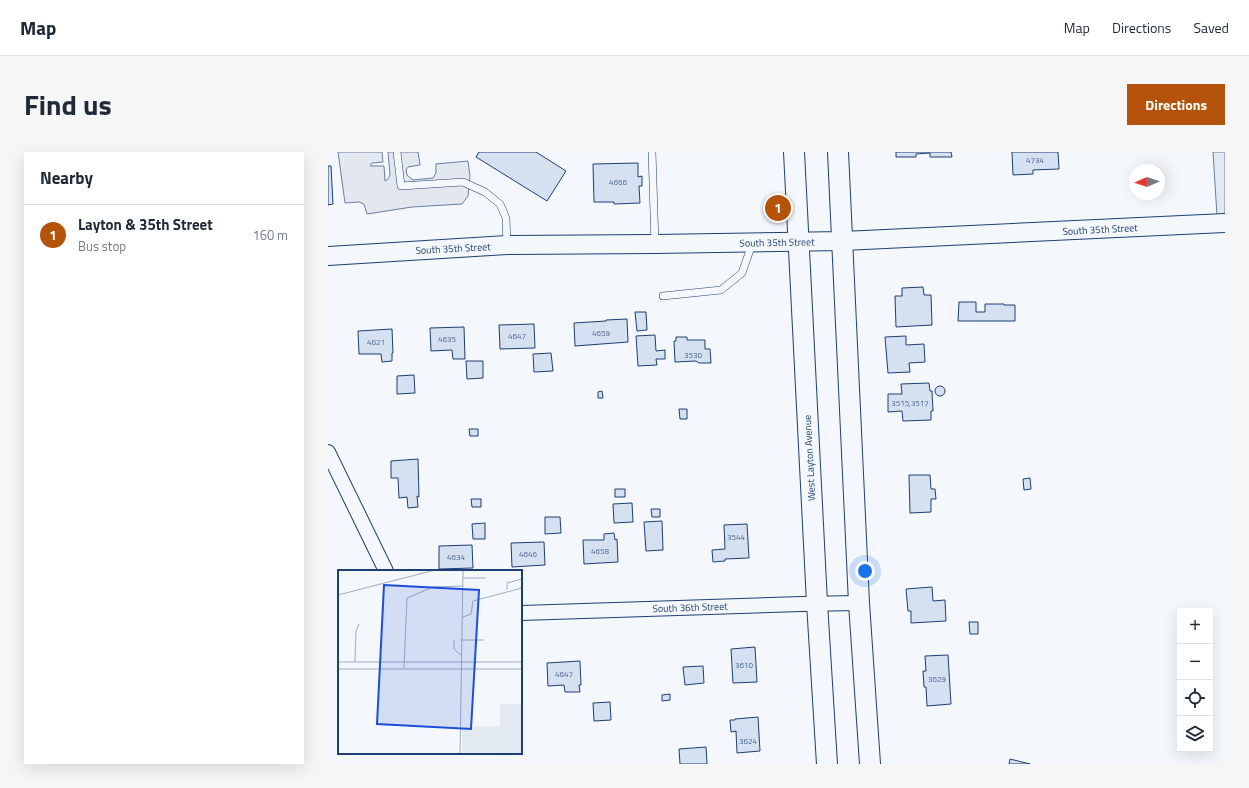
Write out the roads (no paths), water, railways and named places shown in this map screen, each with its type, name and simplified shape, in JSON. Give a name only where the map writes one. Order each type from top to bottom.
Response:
[{"type":"main road","name":"West Layton Avenue","points":[[794,152],[817,604],[827,764]]},
{"type":"main road","points":[[838,152],[859,603],[870,764]]},
{"type":"street","name":"South 35th Street","points":[[328,256],[507,245],[843,241],[1225,223]]},
{"type":"street","points":[[328,452],[386,570]]},
{"type":"street","name":"South 36th Street","points":[[522,613],[859,603]]},
{"type":"lane","points":[[397,152],[401,186],[463,182],[484,192],[500,204],[506,218],[507,245]]},
{"type":"lane","points":[[652,152],[655,244]]},
{"type":"lane","points":[[663,296],[721,290],[742,273],[753,242]]},
{"type":"place","name":"Layton & 35th Street","points":[[778,208]]}]
